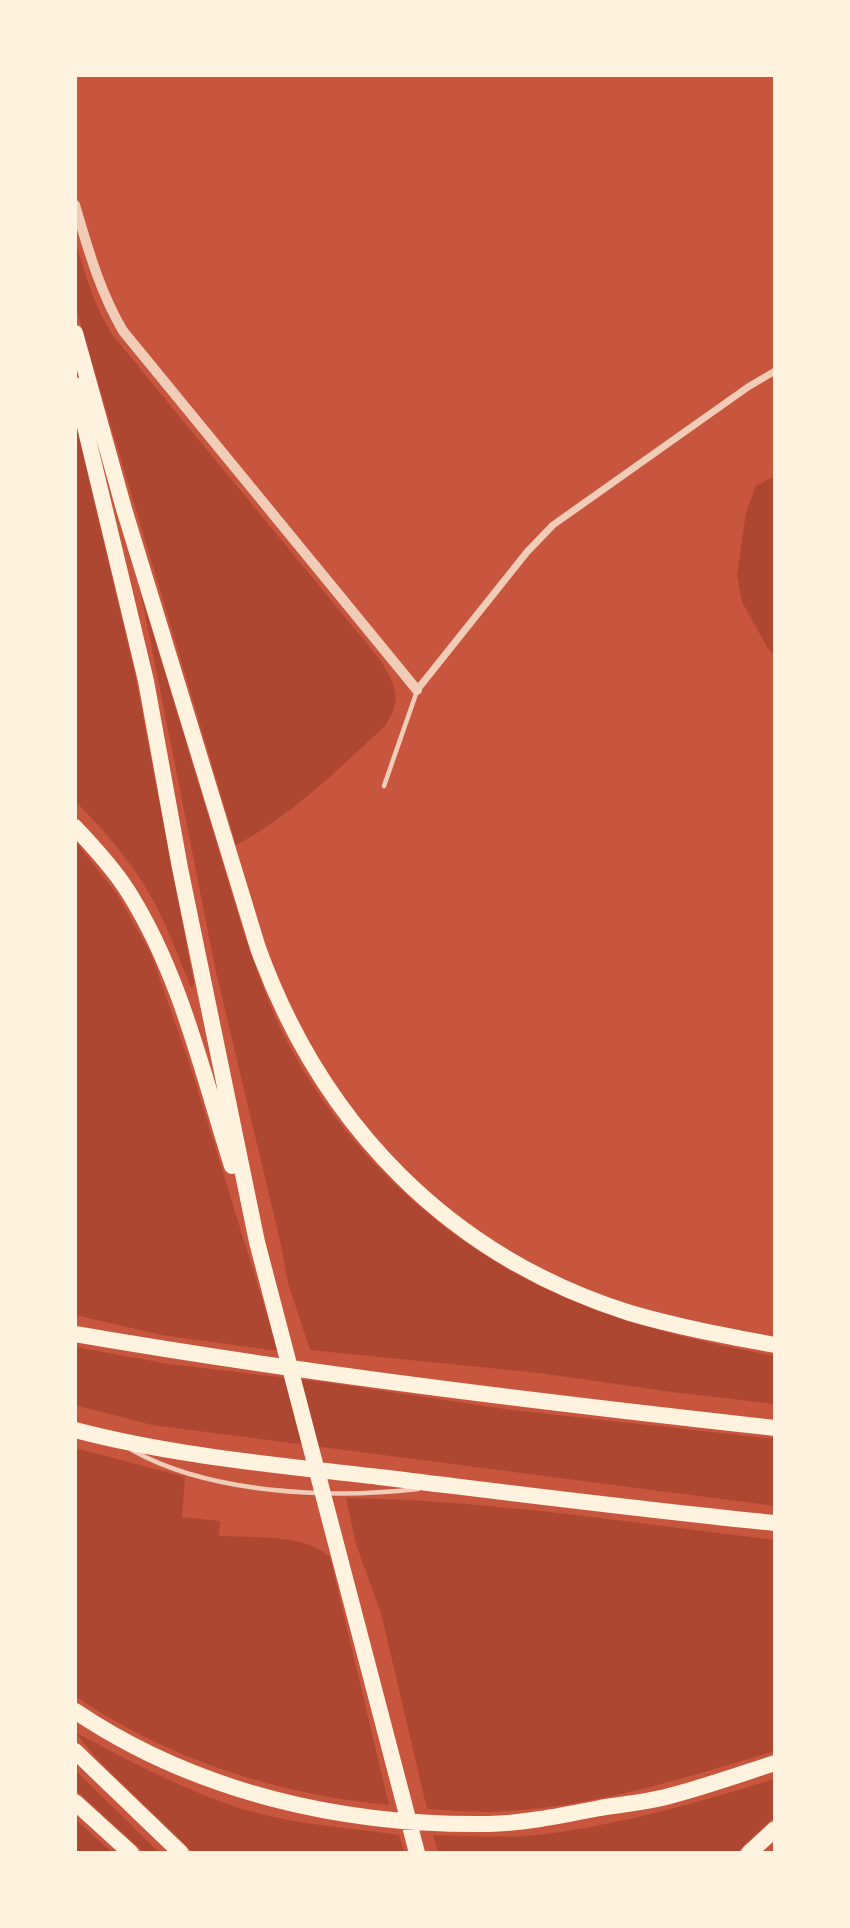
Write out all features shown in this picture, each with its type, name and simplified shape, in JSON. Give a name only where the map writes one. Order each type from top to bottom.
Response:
[{"type":"highway","points":[[75,333],[124,509],[258,948],[271,983],[301,1046],[334,1099],[361,1135],[412,1188],[441,1213],[506,1258],[582,1295],[629,1312],[689,1329],[775,1345]]},
{"type":"highway","points":[[75,385],[143,669],[180,868],[257,1242]]},
{"type":"highway","points":[[75,827],[128,892],[156,943],[181,1006],[257,1242],[418,1853]]},
{"type":"highway","points":[[75,1334],[284,1368],[775,1428]]},
{"type":"highway","points":[[75,1430],[116,1441],[253,1462],[629,1509],[775,1523]]},
{"type":"highway","points":[[75,1712],[134,1747],[232,1788],[350,1815],[437,1822],[492,1824],[671,1796],[775,1763]]},
{"type":"highway","points":[[75,1751],[181,1853]]},
{"type":"highway","points":[[75,1802],[131,1853]]},
{"type":"highway","points":[[748,1853],[775,1829]]},
{"type":"street","points":[[75,205],[99,280],[123,331],[417,691],[527,552],[553,525],[748,387],[775,371]]},
{"type":"lane","points":[[384,786],[417,691]]},
{"type":"lane","points":[[116,1441],[149,1460],[176,1470],[239,1486],[306,1492],[353,1492],[446,1485]]},
{"type":"shaded area","points":[[75,241],[96,302],[114,337],[382,662],[396,694],[394,708],[385,726],[296,806],[236,845],[75,305]]},
{"type":"shaded area","points":[[75,421],[135,674],[194,984],[191,988],[169,932],[149,893],[119,849],[75,801]]},
{"type":"shaded area","points":[[775,476],[775,656],[767,647],[742,602],[737,576],[746,512],[756,486]]},
{"type":"shaded area","points":[[141,594],[256,969],[277,1021],[300,1065],[328,1108],[360,1148],[435,1220],[477,1250],[521,1276],[566,1298],[643,1325],[775,1356],[775,1404],[539,1373],[310,1350],[288,1283],[216,972]]},
{"type":"shaded area","points":[[75,841],[117,894],[151,954],[189,1062],[278,1351],[162,1335],[75,1315]]},
{"type":"shaded area","points":[[75,1347],[169,1364],[323,1382],[512,1410],[775,1439],[775,1506],[152,1425],[75,1405]]},
{"type":"shaded area","points":[[75,1448],[185,1477],[182,1517],[220,1521],[219,1536],[293,1540],[319,1549],[330,1557],[389,1805],[306,1793],[225,1770],[147,1738],[75,1696]]},
{"type":"shaded area","points":[[346,1498],[507,1508],[775,1540],[775,1751],[632,1791],[560,1806],[486,1812],[427,1809],[381,1613],[356,1544]]},
{"type":"shaded area","points":[[75,1732],[170,1781],[210,1798],[293,1821],[399,1835],[404,1853],[194,1853],[97,1759]]},
{"type":"shaded area","points":[[75,1770],[160,1853],[145,1853],[75,1789]]},
{"type":"shaded area","points":[[775,1779],[775,1816],[736,1853],[438,1853],[433,1835],[513,1836],[561,1832],[642,1816]]},
{"type":"shaded area","points":[[75,1819],[113,1853],[75,1853]]}]
